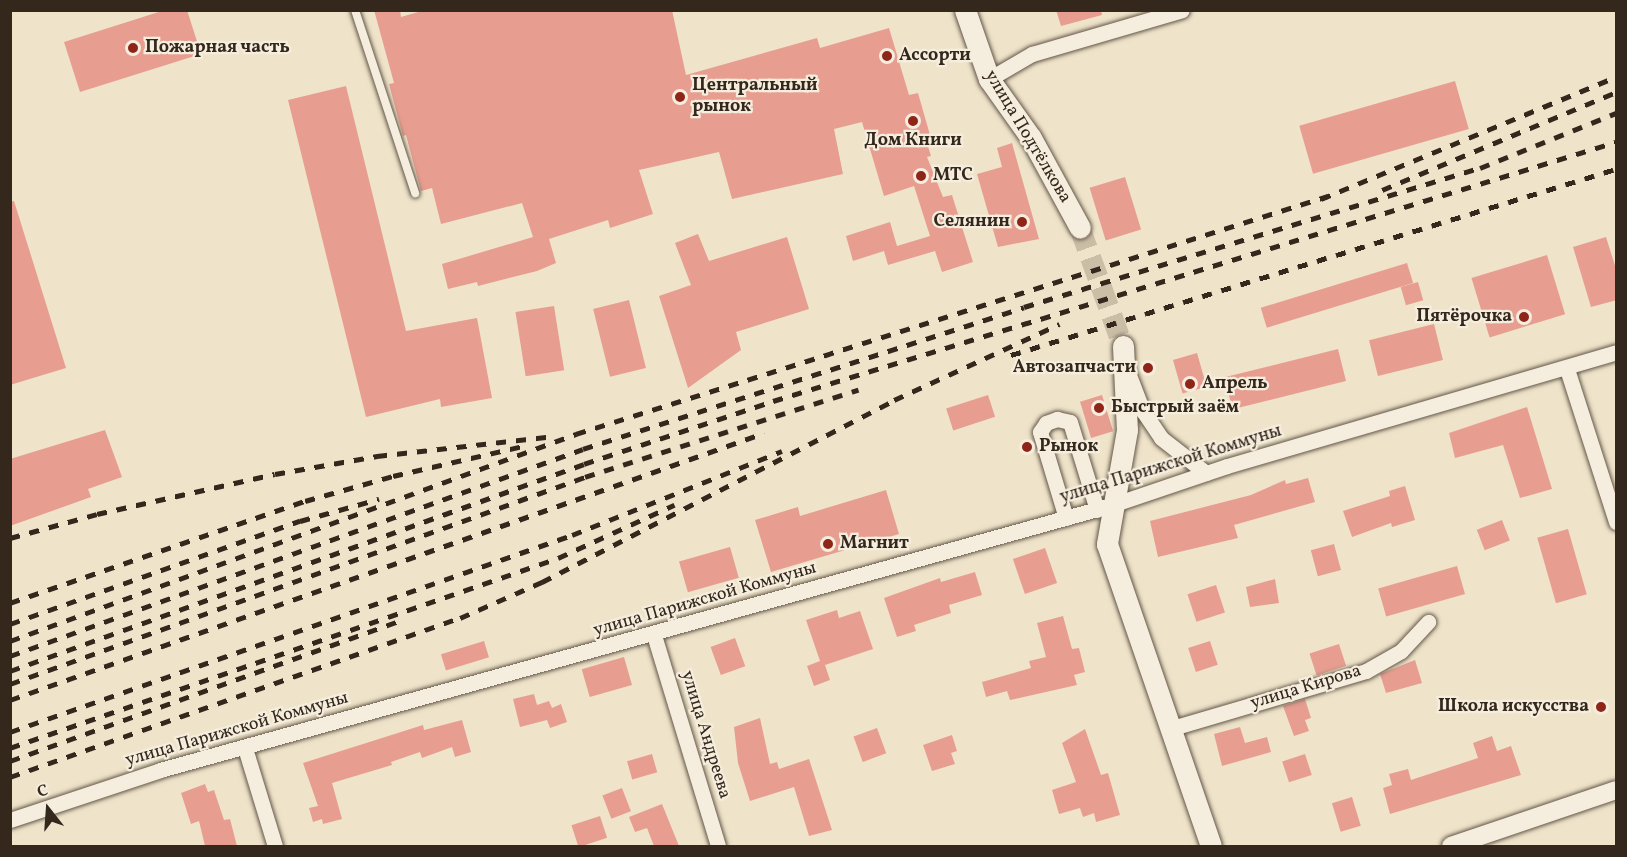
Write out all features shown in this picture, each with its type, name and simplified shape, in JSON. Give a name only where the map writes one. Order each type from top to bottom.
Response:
[{"type":"main road","name":"улица Подтёлкова","points":[[965,10],[989,79],[1030,138],[1080,228]]},
{"type":"main road","points":[[1124,346],[1127,369],[1127,430],[1105,507],[1107,544],[1211,846]]},
{"type":"street","points":[[989,79],[1032,54],[1182,10]]},
{"type":"street","name":"улица Парижской Коммуны","points":[[10,820],[160,770],[654,635],[1105,507],[1206,473],[1567,369],[1617,352]]},
{"type":"street","points":[[1127,369],[1143,411],[1161,438],[1206,473]]},
{"type":"street","points":[[1567,369],[1617,522]]},
{"type":"street","points":[[1066,518],[1040,432],[1046,423],[1057,419],[1070,422],[1105,507]]},
{"type":"street","name":"улица Кирова","points":[[1169,729],[1366,671],[1401,651],[1428,622]]},
{"type":"street","name":"улица Андреева","points":[[654,635],[718,846]]},
{"type":"street","points":[[245,748],[275,846]]},
{"type":"street","points":[[1451,846],[1617,790]]},
{"type":"lane","points":[[355,10],[415,193]]},
{"type":"building","name":"Пожарная часть","points":[[165,10],[187,10],[201,54],[80,92],[64,42]]},
{"type":"building","name":"Центральный рынок","points":[[374,10],[400,10],[401,17],[425,10],[672,10],[686,75],[817,38],[820,48],[889,28],[909,95],[918,93],[932,142],[927,143],[931,156],[927,157],[943,197],[952,195],[973,262],[942,272],[935,251],[888,265],[884,251],[853,261],[846,236],[890,222],[897,246],[930,236],[914,186],[884,196],[862,122],[834,129],[843,174],[732,199],[719,152],[639,170],[653,214],[610,228],[608,220],[549,239],[556,263],[537,271],[478,286],[477,282],[448,289],[442,264],[533,237],[522,203],[441,224],[432,188],[421,191],[406,135],[403,136],[389,84],[394,83]]},
{"type":"building","points":[[1056,10],[1101,10],[1102,15],[1061,26]]},
{"type":"building","points":[[1455,81],[1469,129],[1313,174],[1299,126]]},
{"type":"building","points":[[346,86],[406,331],[477,318],[492,398],[441,407],[440,399],[366,417],[288,100]]},
{"type":"building","points":[[1012,143],[1039,239],[998,247],[977,174],[1002,167],[997,148]]},
{"type":"building","points":[[1125,177],[1141,230],[1106,240],[1090,188]]},
{"type":"building","points":[[14,201],[66,368],[10,385],[10,202]]},
{"type":"building","points":[[698,234],[709,261],[787,237],[809,309],[736,332],[741,350],[688,388],[659,296],[691,285],[675,243]]},
{"type":"building","points":[[1606,237],[1617,272],[1617,300],[1591,307],[1573,247]]},
{"type":"building","points":[[1547,255],[1565,314],[1490,337],[1471,278]]},
{"type":"building","points":[[1407,263],[1413,283],[1267,328],[1261,308]]},
{"type":"building","points":[[1418,282],[1423,300],[1406,305],[1401,287]]},
{"type":"building","points":[[629,300],[646,368],[610,377],[593,309]]},
{"type":"building","points":[[554,306],[564,370],[526,376],[515,312]]},
{"type":"building","points":[[1434,324],[1443,360],[1378,376],[1369,340]]},
{"type":"building","points":[[1338,349],[1346,381],[1232,409],[1224,377]]},
{"type":"building","points":[[1197,353],[1207,387],[1183,394],[1173,360]]},
{"type":"building","points":[[988,395],[995,417],[953,430],[946,409]]},
{"type":"building","points":[[1102,395],[1113,431],[1091,438],[1080,402]]},
{"type":"building","points":[[1527,407],[1552,489],[1520,498],[1503,445],[1455,458],[1449,433]]},
{"type":"building","points":[[105,430],[122,477],[88,489],[91,497],[10,526],[10,459]]},
{"type":"building","points":[[1308,478],[1315,502],[1234,525],[1238,538],[1158,557],[1150,521],[1251,495],[1285,480],[1286,484]]},
{"type":"building","points":[[1405,486],[1415,520],[1392,527],[1391,523],[1352,537],[1343,511],[1390,496],[1389,491]]},
{"type":"building","points":[[886,490],[899,534],[771,572],[755,520],[798,507],[800,516]]},
{"type":"building","points":[[1502,520],[1510,541],[1485,550],[1477,530]]},
{"type":"building","points":[[1568,529],[1587,594],[1556,603],[1537,538]]},
{"type":"building","points":[[1334,544],[1341,570],[1318,576],[1311,550]]},
{"type":"building","points":[[730,547],[739,578],[688,592],[679,562]]},
{"type":"building","points":[[1045,548],[1057,583],[1025,594],[1013,559]]},
{"type":"building","points":[[1457,566],[1465,594],[1386,616],[1378,589]]},
{"type":"building","points":[[975,572],[982,595],[949,605],[951,613],[914,625],[916,631],[897,637],[884,598],[940,578],[941,582]]},
{"type":"building","points":[[1275,579],[1279,603],[1250,607],[1246,587]]},
{"type":"building","points":[[1216,585],[1225,613],[1196,622],[1187,594]]},
{"type":"building","points":[[837,610],[839,618],[860,611],[873,649],[825,665],[830,680],[814,686],[807,666],[820,661],[806,620]]},
{"type":"building","points":[[1063,616],[1072,649],[1079,648],[1085,672],[1074,675],[1077,685],[1010,700],[1007,691],[986,697],[982,682],[1031,668],[1029,661],[1046,657],[1037,623]]},
{"type":"building","points":[[735,638],[745,666],[721,675],[711,647]]},
{"type":"building","points":[[484,641],[489,657],[446,670],[441,654]]},
{"type":"building","points":[[1210,641],[1218,665],[1196,672],[1188,648]]},
{"type":"building","points":[[1339,644],[1346,666],[1317,675],[1310,654]]},
{"type":"building","points":[[624,657],[632,685],[590,697],[582,669]]},
{"type":"building","points":[[1415,660],[1422,683],[1386,693],[1380,674]]},
{"type":"building","points":[[534,694],[537,705],[549,701],[552,708],[561,704],[567,722],[550,728],[547,720],[520,727],[513,699]]},
{"type":"building","points":[[1305,699],[1311,718],[1305,720],[1309,731],[1294,736],[1283,706]]},
{"type":"building","points":[[760,718],[770,764],[777,762],[779,769],[809,759],[832,830],[809,836],[794,787],[750,801],[738,763],[734,727]]},
{"type":"building","points":[[462,720],[471,752],[455,757],[452,747],[422,758],[420,752],[391,762],[392,765],[332,783],[342,819],[323,824],[322,819],[313,822],[309,808],[318,806],[303,763],[423,725],[424,730]]},
{"type":"building","points":[[1240,727],[1245,743],[1267,737],[1271,752],[1222,766],[1214,734]]},
{"type":"building","points":[[877,728],[886,753],[863,762],[854,737]]},
{"type":"building","points":[[1085,729],[1101,775],[1108,773],[1120,815],[1096,822],[1094,813],[1083,817],[1080,808],[1059,814],[1052,790],[1076,782],[1062,743]]},
{"type":"building","points":[[952,735],[957,751],[951,753],[955,764],[932,771],[923,745]]},
{"type":"building","points":[[1492,736],[1497,751],[1511,746],[1521,775],[1390,814],[1383,788],[1392,785],[1389,774],[1408,769],[1411,780],[1478,758],[1473,743]]},
{"type":"building","points":[[652,754],[657,772],[632,779],[627,761]]},
{"type":"building","points":[[1305,754],[1312,775],[1289,782],[1282,761]]},
{"type":"building","points":[[205,784],[208,792],[214,790],[224,820],[230,819],[237,846],[205,846],[199,821],[191,824],[181,793]]},
{"type":"building","points":[[622,788],[631,811],[611,819],[602,796]]},
{"type":"building","points":[[1352,797],[1361,826],[1341,832],[1332,803]]},
{"type":"building","points":[[662,804],[679,846],[654,846],[647,828],[635,832],[629,817]]},
{"type":"building","points":[[600,816],[607,838],[578,846],[571,825]]},
{"type":"tunnel","points":[[1080,228],[1123,346]]},
{"type":"railway","points":[[1321,199],[1616,77]]},
{"type":"railway","points":[[1382,190],[1616,92]]},
{"type":"railway","points":[[10,656],[583,449],[1024,307],[1480,168],[1616,113]]},
{"type":"railway","points":[[10,671],[584,464],[773,401],[1616,142]]},
{"type":"railway","points":[[1011,355],[1616,169]]},
{"type":"railway","points":[[10,641],[576,434],[1328,196]]},
{"type":"railway","points":[[10,777],[460,618],[542,582],[894,400],[1059,324]]},
{"type":"railway","points":[[10,684],[585,477],[858,390]]},
{"type":"railway","points":[[10,700],[764,433]]},
{"type":"railway","points":[[10,538],[97,514],[275,474],[377,456],[555,436]]},
{"type":"railway","points":[[10,603],[305,501],[393,476],[523,446]]},
{"type":"railway","points":[[10,732],[572,535],[782,451]]},
{"type":"railway","points":[[10,624],[300,521],[379,499]]},
{"type":"railway","points":[[10,748],[558,558],[674,505]]},
{"type":"railway","points":[[10,761],[402,620]]},
{"type":"place","name":"Пожарная часть","points":[[133,48]]},
{"type":"place","name":"Ассорти","points":[[887,56]]},
{"type":"place","name":"Центральный рынок","points":[[680,97]]},
{"type":"place","name":"Дом Книги","points":[[913,121]]},
{"type":"place","name":"МТС","points":[[921,176]]},
{"type":"place","name":"Селянин","points":[[1022,222]]},
{"type":"place","name":"Пятёрочка","points":[[1524,317]]},
{"type":"place","name":"Автозапчасти","points":[[1148,368]]},
{"type":"place","name":"Апрель","points":[[1190,384]]},
{"type":"place","name":"Быстрый заём","points":[[1099,408]]},
{"type":"place","name":"Рынок","points":[[1027,447]]},
{"type":"place","name":"Магнит","points":[[828,544]]},
{"type":"place","name":"Школа искусства","points":[[1601,707]]}]
